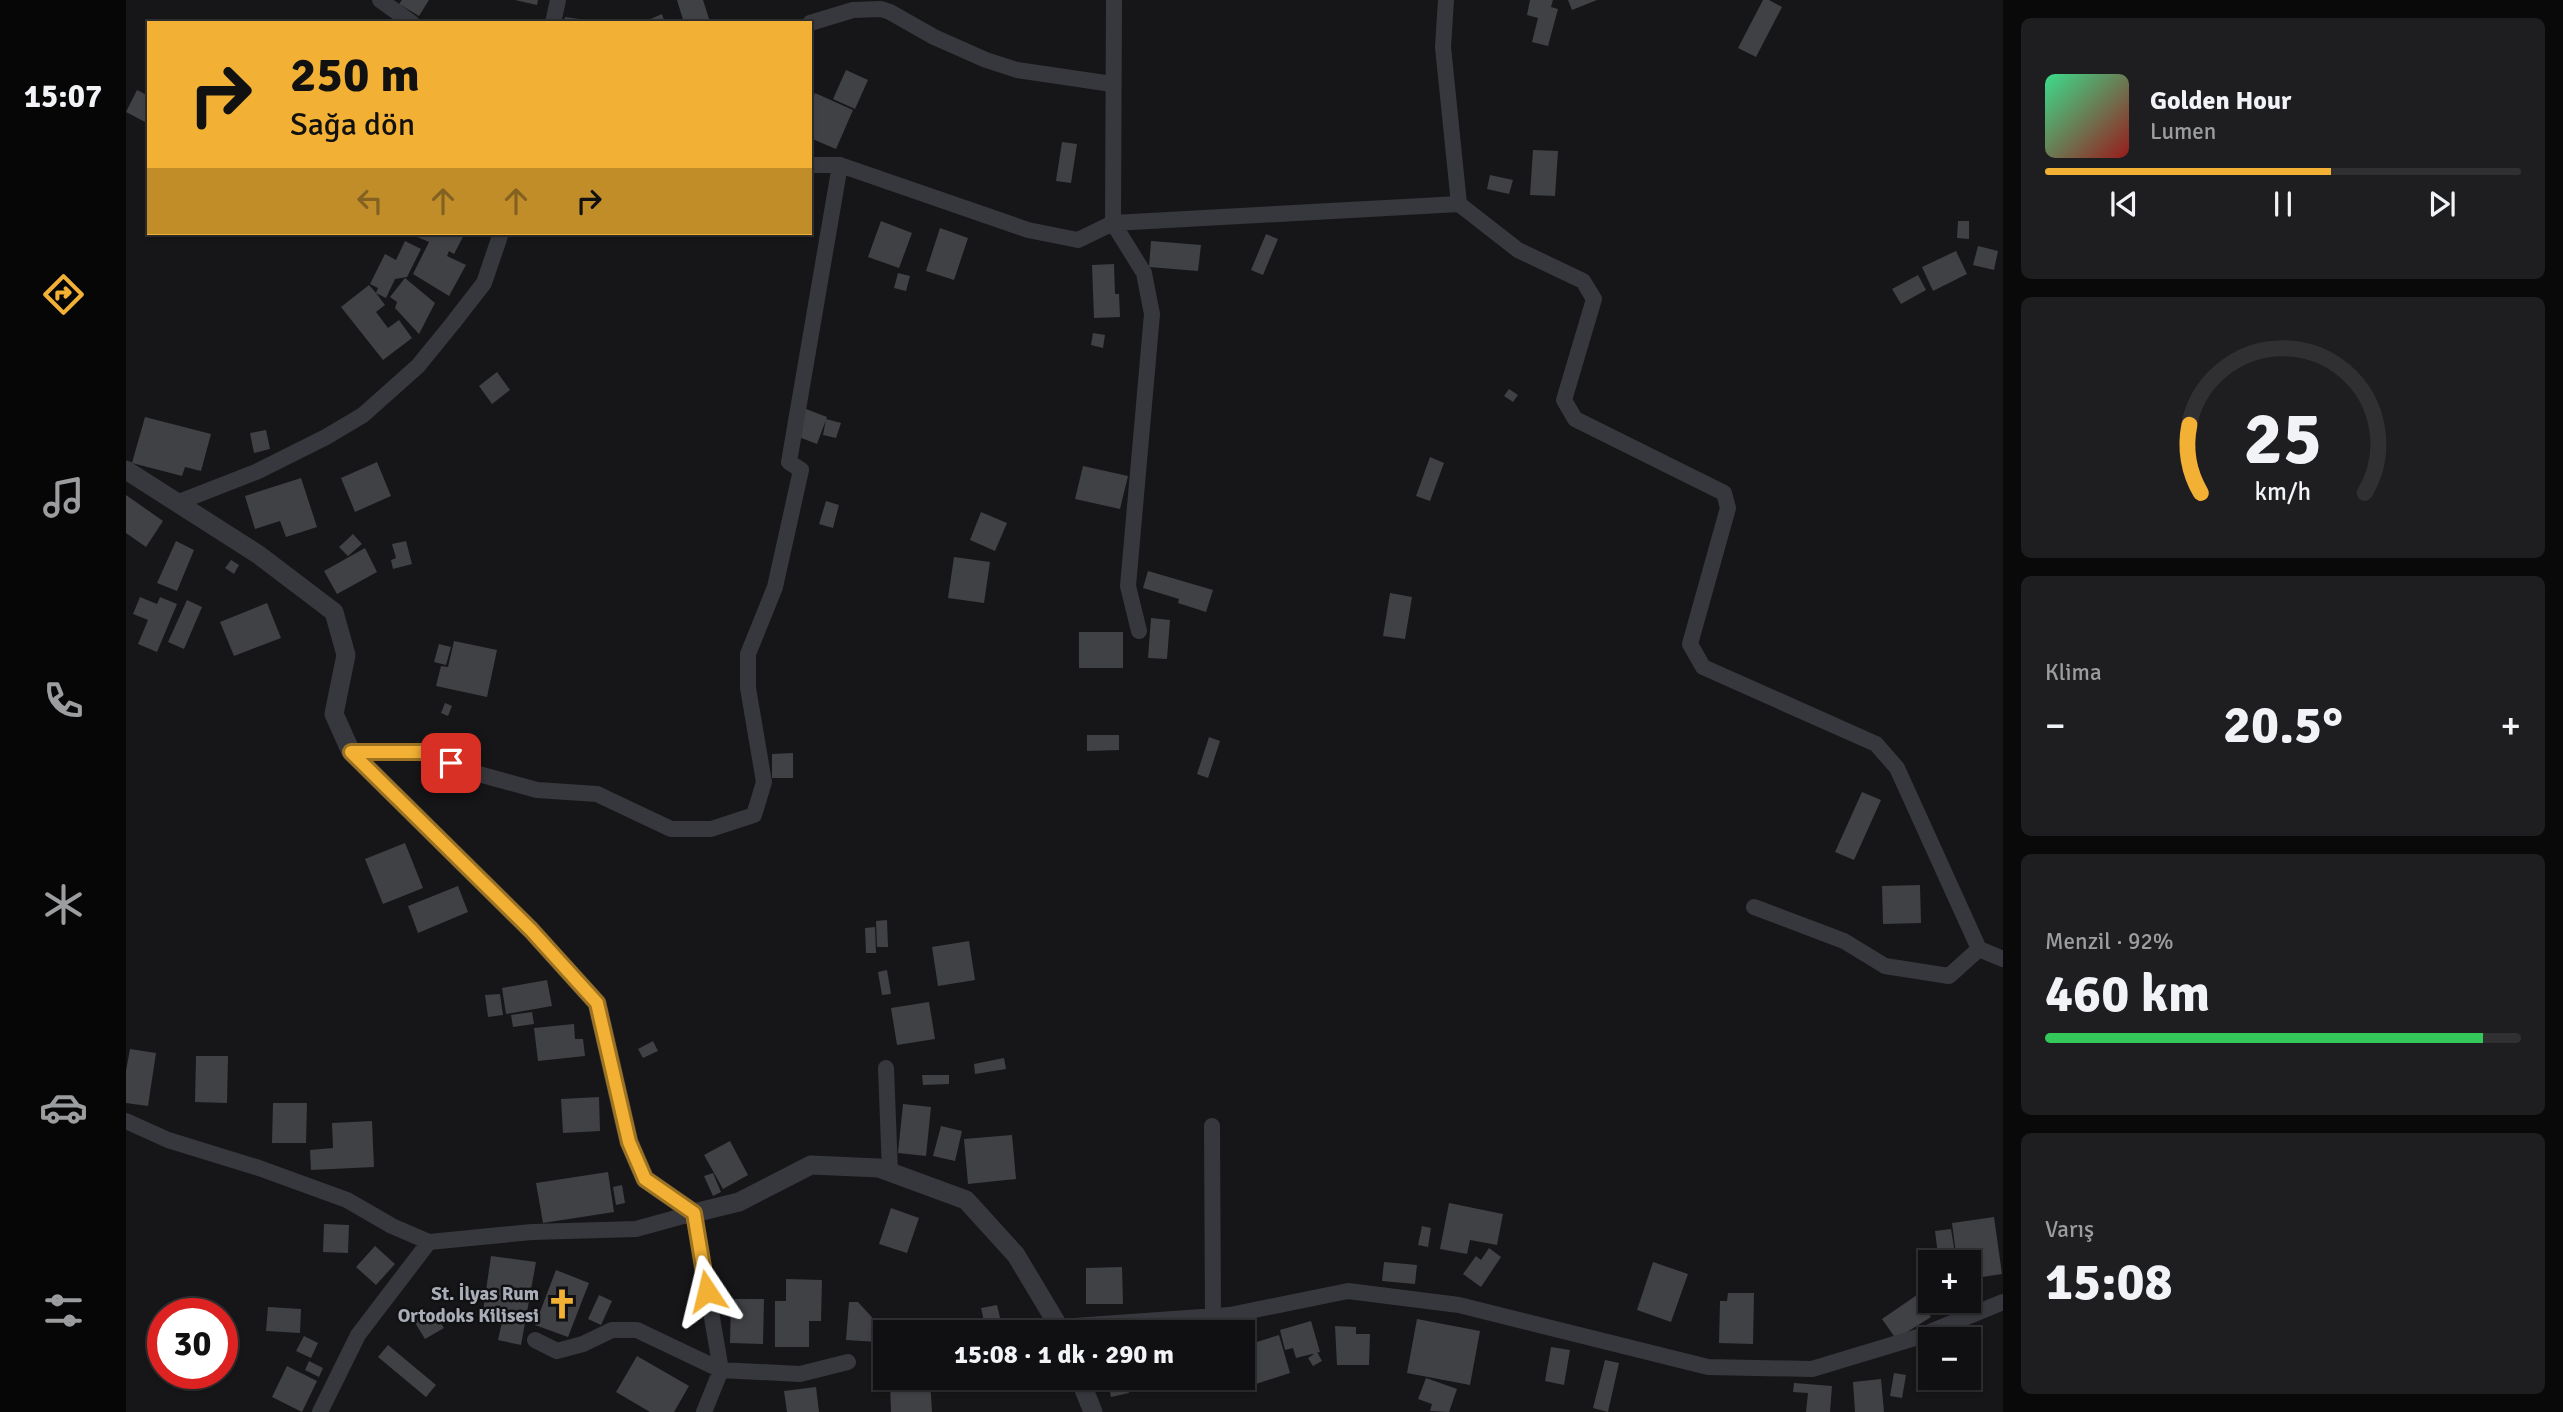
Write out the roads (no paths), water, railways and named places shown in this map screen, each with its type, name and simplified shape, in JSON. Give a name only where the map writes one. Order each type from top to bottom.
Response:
[{"type":"street","points":[[380,0],[409,21]]},
{"type":"street","points":[[553,21],[558,0]]},
{"type":"street","points":[[1114,0],[1113,223],[1144,273],[1152,314],[1128,586],[1139,631]]},
{"type":"street","points":[[1446,0],[1443,47],[1459,204]]},
{"type":"street","points":[[812,22],[853,10],[881,9],[986,60],[1017,70],[1112,84]]},
{"type":"street","points":[[812,165],[840,165],[1028,230],[1078,240],[1113,223],[1459,204],[1518,250],[1583,281],[1594,299],[1564,400],[1575,419],[1724,493],[1728,508],[1690,644],[1703,667],[1876,744],[1897,768],[1979,949],[2003,960]]},
{"type":"street","points":[[351,752],[426,752],[475,774],[537,790],[597,794],[671,829],[711,829],[754,815],[764,782],[748,688],[748,654],[775,587],[801,470],[789,462],[840,165]]},
{"type":"street","points":[[179,502],[256,472],[363,415],[418,366],[484,283],[500,235]]},
{"type":"street","points":[[126,470],[259,555],[334,612],[346,655],[334,714],[351,752],[531,930],[597,1003],[629,1142],[645,1179],[694,1213],[721,1370],[704,1412]]},
{"type":"street","points":[[1754,907],[1844,941],[1885,966],[1949,976],[1979,949]]},
{"type":"street","points":[[886,1068],[890,1172]]},
{"type":"street","points":[[126,1121],[168,1140],[259,1168],[347,1200],[392,1226],[429,1241],[531,1232],[636,1229],[739,1202],[811,1164],[879,1168],[966,1200],[1016,1255],[1056,1320]]},
{"type":"street","points":[[1212,1126],[1213,1317]]},
{"type":"street","points":[[320,1412],[358,1335],[429,1241]]},
{"type":"street","points":[[1175,1320],[1213,1317],[1348,1292],[1459,1305],[1708,1367],[1812,1369],[1918,1336],[2003,1302]]},
{"type":"street","points":[[535,1340],[557,1351],[583,1344],[612,1330],[637,1330],[721,1370],[800,1374],[848,1362]]},
{"type":"street","points":[[1084,1390],[1093,1412]]},
{"type":"place","name":"St. İlyas Rum Ortodoks Kilisesi","points":[[562,1304]]}]
